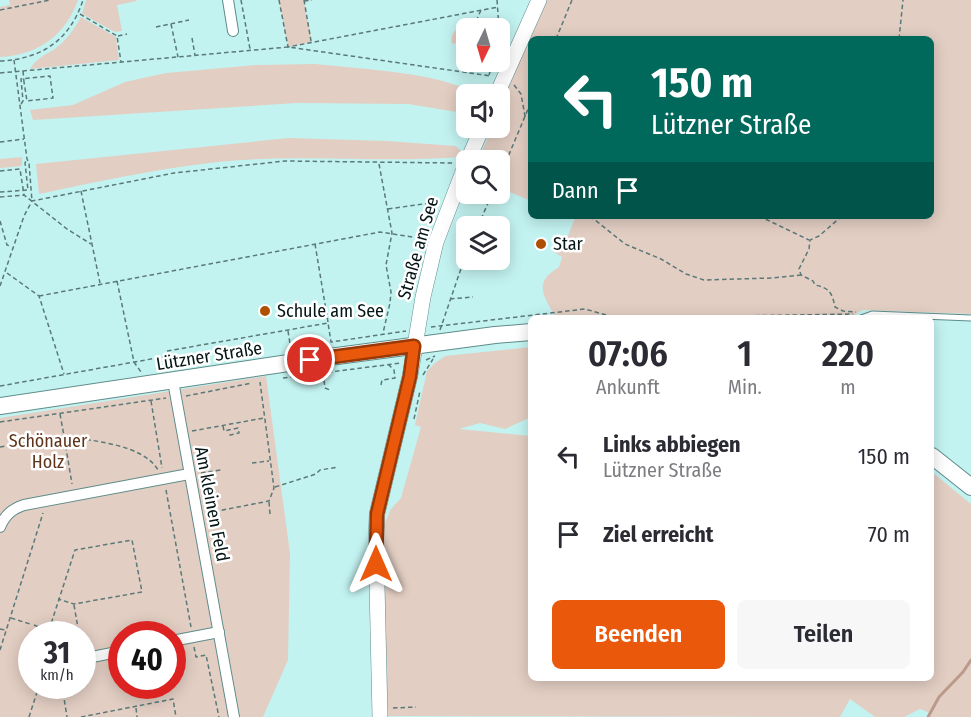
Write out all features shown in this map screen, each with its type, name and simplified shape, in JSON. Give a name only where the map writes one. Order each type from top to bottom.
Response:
[{"type":"main road","name":"Lützner Straße","points":[[0,406],[150,393],[414,346],[528,332]]},
{"type":"main road","points":[[934,458],[971,487]]},
{"type":"street","points":[[228,0],[233,31]]},
{"type":"street","points":[[501,84],[538,0]]},
{"type":"street","name":"Straße am See","points":[[380,712],[377,514],[410,376],[423,297],[436,242],[456,186]]},
{"type":"street","name":"Am kleinen Feld","points":[[174,389],[234,717]]},
{"type":"street","points":[[0,526],[14,508],[189,474]]},
{"type":"street","points":[[186,638],[219,632]]},
{"type":"lane","points":[[872,314],[897,315]]},
{"type":"lane","points":[[934,317],[971,318]]},
{"type":"path","points":[[0,10],[50,0]]},
{"type":"path","points":[[0,61],[34,55],[51,47],[69,29],[83,0]]},
{"type":"path","points":[[241,0],[251,51]]},
{"type":"path","points":[[279,0],[288,47]]},
{"type":"path","points":[[312,0],[304,1],[312,42]]},
{"type":"path","points":[[497,0],[499,18]]},
{"type":"path","points":[[557,36],[572,0]]},
{"type":"path","points":[[899,36],[903,0]]},
{"type":"path","points":[[0,74],[288,47],[498,6]]},
{"type":"path","points":[[477,18],[481,9]]},
{"type":"path","points":[[78,13],[117,36],[127,34]]},
{"type":"path","points":[[156,27],[189,20]]},
{"type":"path","points":[[171,24],[178,58]]},
{"type":"path","points":[[117,36],[121,63]]},
{"type":"path","points":[[192,38],[196,56]]},
{"type":"path","points":[[288,47],[456,71]]},
{"type":"path","points":[[0,286],[6,273],[12,247],[32,201],[29,163],[14,60]]},
{"type":"path","points":[[20,102],[23,101],[21,79],[50,76],[53,98],[27,101],[24,81],[23,71]]},
{"type":"path","points":[[461,72],[489,76],[490,72]]},
{"type":"path","points":[[504,78],[521,94],[525,116]]},
{"type":"path","points":[[510,152],[528,109]]},
{"type":"path","points":[[0,142],[24,139]]},
{"type":"path","points":[[0,192],[28,190],[25,163],[27,159]]},
{"type":"path","points":[[32,201],[174,173],[285,161],[456,162]]},
{"type":"path","points":[[379,163],[392,233],[386,265],[391,292],[383,334]]},
{"type":"path","points":[[0,171],[20,169],[24,195]]},
{"type":"path","points":[[81,190],[100,284]]},
{"type":"path","points":[[0,197],[24,195],[67,229],[92,244]]},
{"type":"path","points":[[387,210],[452,200]]},
{"type":"path","points":[[594,219],[626,244],[661,259],[686,274],[704,280],[801,275],[813,281],[815,285],[828,288],[835,307],[843,311],[872,314]]},
{"type":"path","points":[[765,219],[810,240],[819,236],[836,219]]},
{"type":"path","points":[[0,221],[7,245],[12,247]]},
{"type":"path","points":[[39,296],[380,232],[436,242]]},
{"type":"path","points":[[801,275],[799,269],[809,249],[810,240]]},
{"type":"path","points":[[315,244],[332,342],[391,333]]},
{"type":"path","points":[[460,270],[440,326],[528,316]]},
{"type":"path","points":[[6,273],[39,296],[64,374]]},
{"type":"path","points":[[117,281],[134,362]]},
{"type":"path","points":[[450,299],[473,297]]},
{"type":"path","points":[[534,315],[585,309],[607,315]]},
{"type":"path","points":[[808,315],[872,314]]},
{"type":"path","points":[[167,351],[328,323]]},
{"type":"path","points":[[287,330],[291,350]]},
{"type":"path","points":[[0,386],[168,356]]},
{"type":"path","points":[[281,378],[388,364],[394,370],[395,378],[382,380],[381,385]]},
{"type":"path","points":[[324,373],[325,388],[330,390]]},
{"type":"path","points":[[0,422],[60,413],[174,389],[260,381],[274,488],[269,501],[270,514]]},
{"type":"path","points":[[150,393],[196,657],[206,655],[219,717]]},
{"type":"path","points":[[60,413],[74,495]]},
{"type":"path","points":[[182,433],[264,417]]},
{"type":"path","points":[[223,425],[224,431],[238,428],[239,433],[230,435],[231,437]]},
{"type":"path","points":[[0,447],[64,436],[117,445],[152,460]]},
{"type":"path","points":[[252,463],[270,460]]},
{"type":"path","points":[[274,488],[316,474],[320,470],[338,467]]},
{"type":"path","points":[[189,474],[221,470]]},
{"type":"path","points":[[0,650],[48,500]]},
{"type":"path","points":[[197,515],[269,501]]},
{"type":"path","points":[[52,621],[58,599],[75,550],[132,540],[142,592],[74,604],[58,599]]},
{"type":"path","points":[[74,604],[77,621]]},
{"type":"path","points":[[10,618],[20,621]]},
{"type":"path","points":[[0,629],[6,631]]},
{"type":"path","points":[[30,717],[35,699]]},
{"type":"path","points":[[64,699],[67,717]]},
{"type":"path","points":[[81,717],[173,699],[176,717]]},
{"type":"path","points":[[136,707],[137,717]]},
{"type":"path","points":[[380,712],[416,707]]},
{"type":"green space","points":[[9,0],[78,0],[66,24],[48,41],[26,52],[0,57],[0,7],[10,5]]},
{"type":"green space","points":[[86,0],[137,1],[117,5],[122,31],[115,32],[82,14]]},
{"type":"green space","points":[[279,0],[312,0],[304,2],[312,42],[288,47]]},
{"type":"green space","points":[[544,0],[971,0],[971,314],[862,310],[854,315],[554,315],[545,296],[543,284],[545,279],[559,267],[562,257],[554,252],[561,236],[567,238],[575,219],[934,219],[934,36],[529,36]]},
{"type":"green space","points":[[81,17],[116,37],[119,60],[30,69],[39,59],[64,41]]},
{"type":"green space","points":[[456,30],[456,43],[452,44],[452,38]]},
{"type":"green space","points":[[528,39],[528,200],[510,192],[510,150],[482,150],[488,138],[510,138],[510,84]]},
{"type":"green space","points":[[316,64],[421,76],[456,86],[456,112],[408,104],[297,103],[33,120],[30,110],[73,105],[125,82],[166,73],[256,65]]},
{"type":"green space","points":[[289,138],[387,141],[456,146],[460,150],[456,150],[456,157],[432,159],[296,158],[216,162],[139,174],[39,194],[36,164]]},
{"type":"green space","points":[[22,157],[22,166],[0,168],[0,159]]},
{"type":"green space","points":[[528,347],[528,418],[505,429],[480,423],[459,429],[528,436],[528,681],[934,681],[934,474],[971,504],[971,717],[928,717],[930,713],[920,709],[904,717],[875,717],[850,699],[840,717],[388,716],[382,538],[384,525],[391,509],[401,498],[421,427],[415,425],[427,371],[445,356]]},
{"type":"green space","name":"Schönauer Holz","points":[[266,376],[290,553],[288,660],[263,717],[0,717],[0,418]]},
{"type":"waterway","points":[[928,717],[939,697],[971,660]]},
{"type":"place","name":"Star","points":[[541,244]]},
{"type":"place","name":"Schule am See","points":[[265,311]]},
{"type":"route","points":[[310,360],[414,346],[412,369],[377,514],[376,564]]}]
